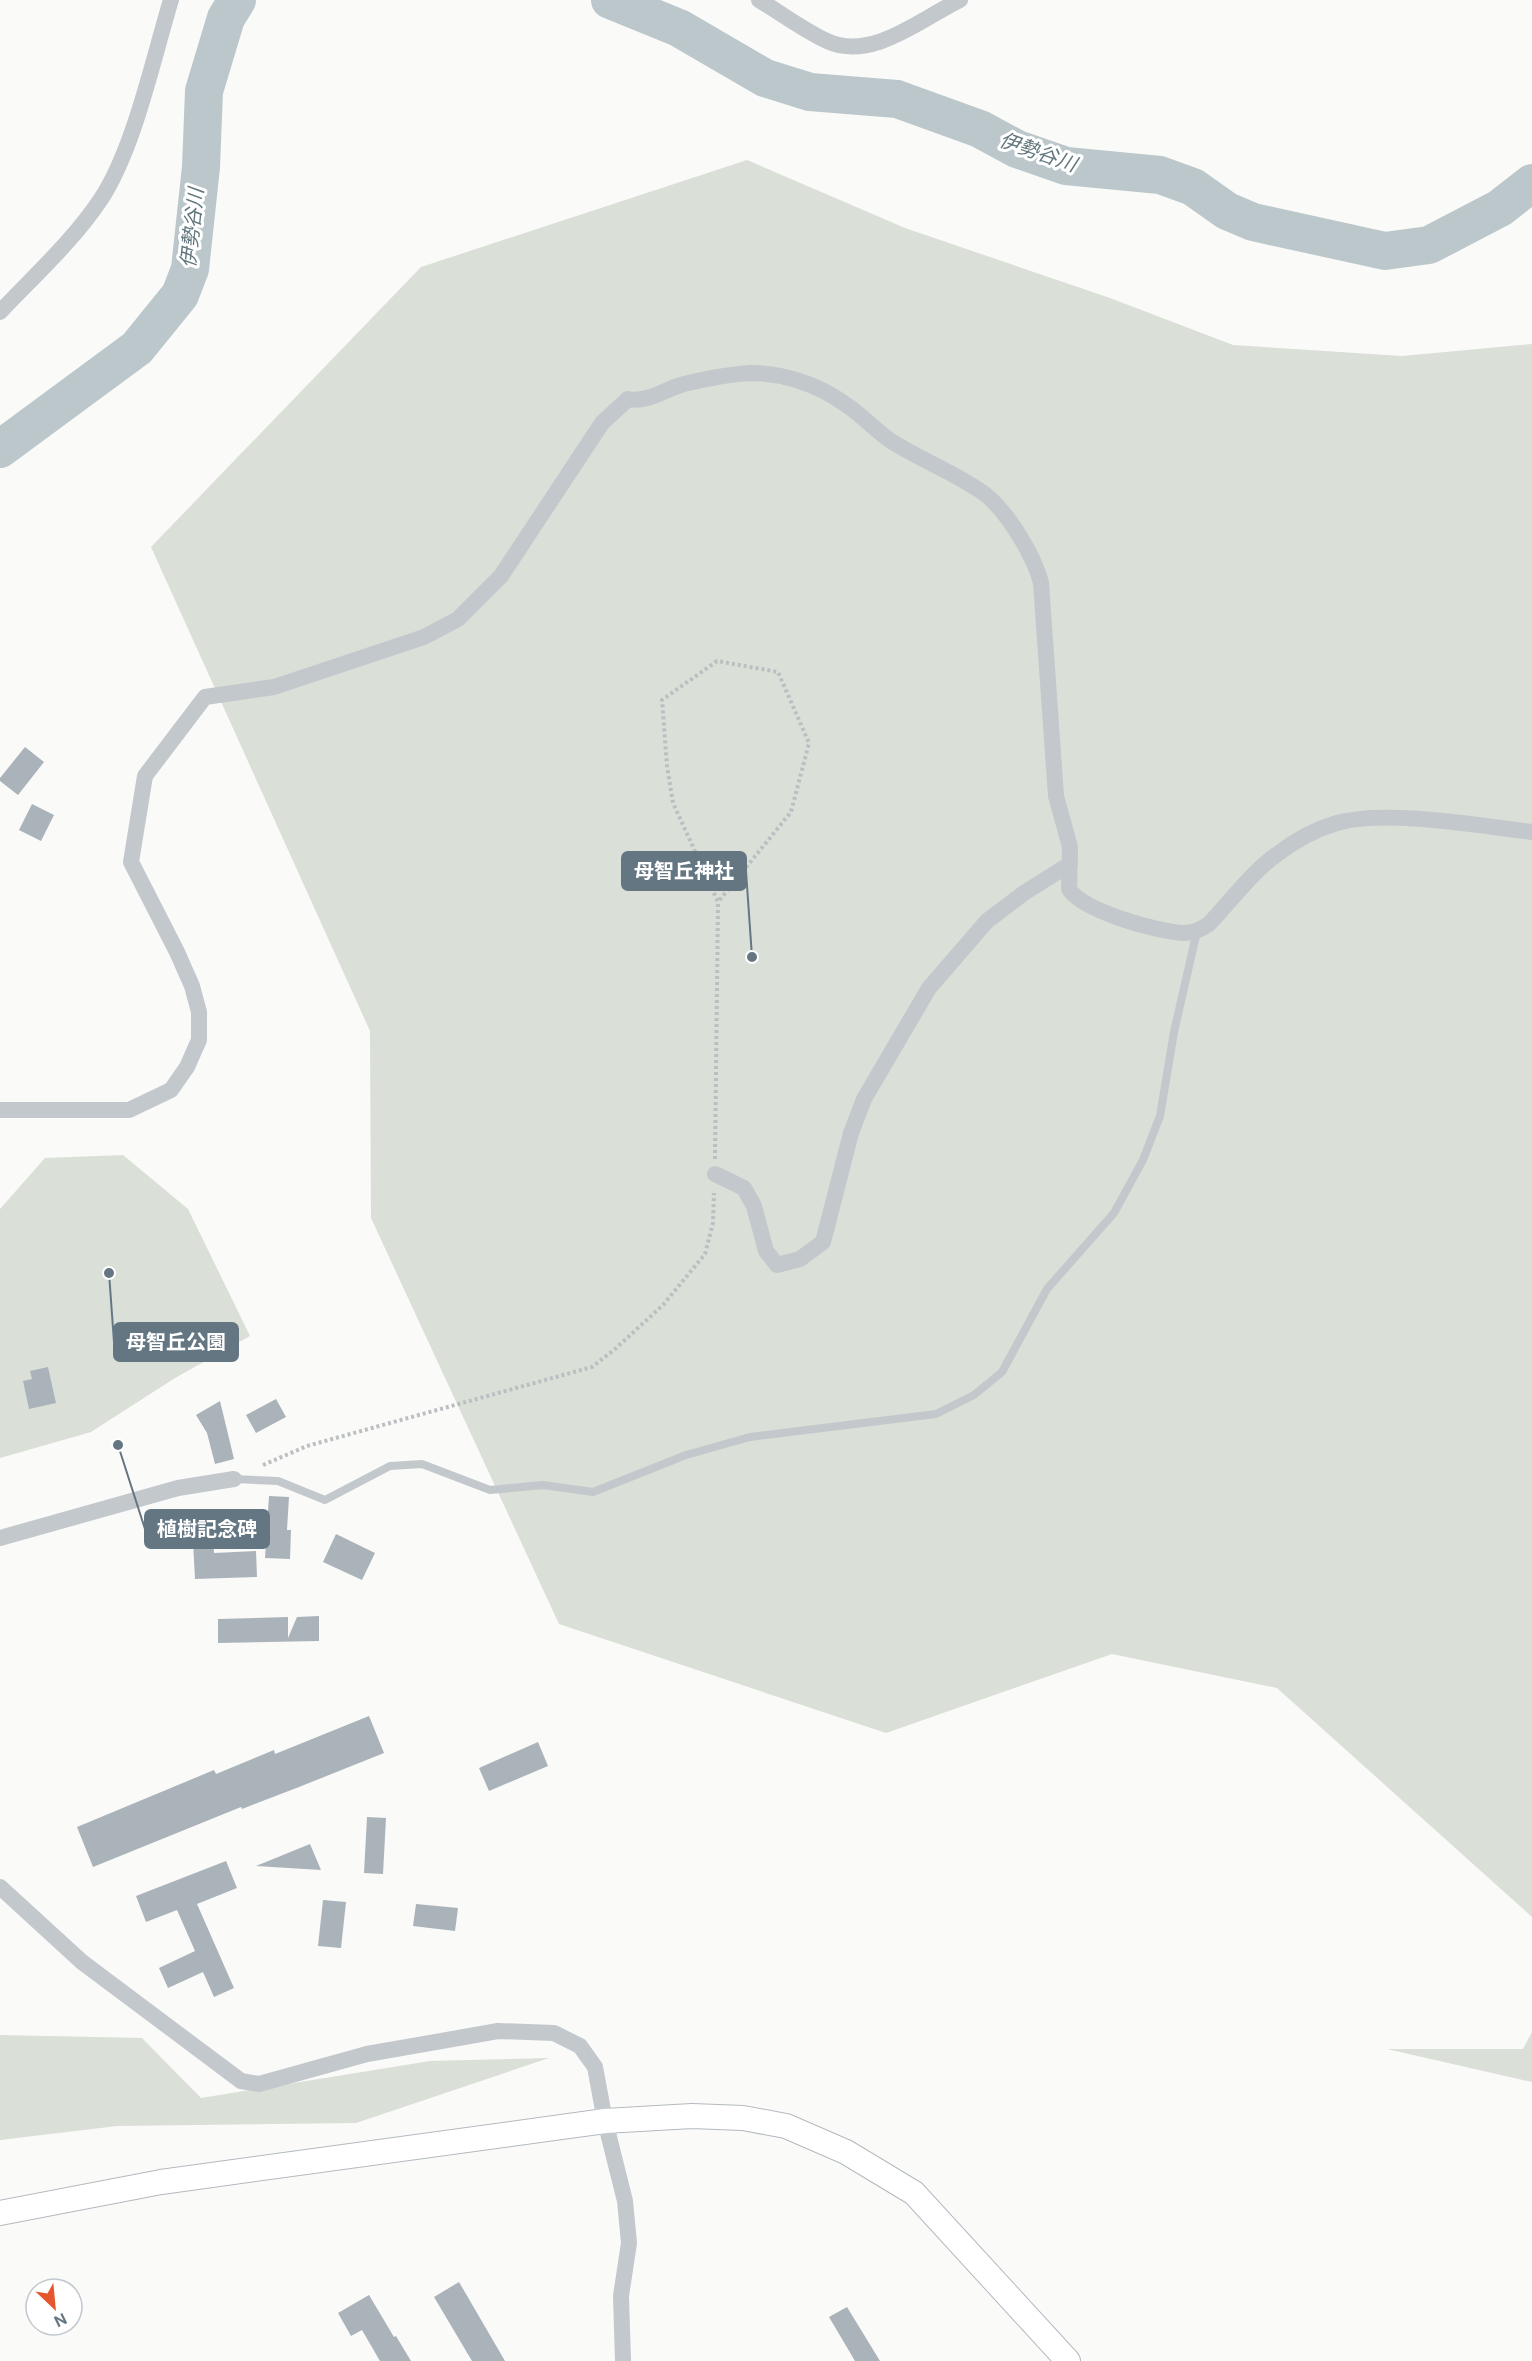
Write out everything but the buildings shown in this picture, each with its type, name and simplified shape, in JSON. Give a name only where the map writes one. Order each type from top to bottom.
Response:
[{"type":"street","points":[[0,312],[57,252],[101,199],[124,154],[171,0]]},
{"type":"street","points":[[759,0],[829,42],[860,46],[890,38],[960,0]]},
{"type":"street","points":[[0,1110],[129,1110],[171,1090],[187,1067],[199,1040],[200,1012],[192,986],[177,952],[131,862],[145,776],[205,697],[274,687],[424,638],[458,620],[501,576],[602,423],[628,399],[639,401],[682,385],[751,373],[785,377],[816,388],[845,403],[891,441],[982,491],[1015,529],[1036,564],[1041,583],[1056,796],[1070,847],[1069,889],[1083,903],[1114,916],[1182,933],[1197,931],[1209,924],[1274,856],[1300,839],[1337,823],[1380,819],[1446,821],[1532,832]]},
{"type":"street","points":[[715,1174],[744,1188],[754,1206],[766,1251],[777,1265],[800,1259],[823,1242],[851,1133],[864,1098],[929,988],[987,921],[1024,893],[1070,864]]},
{"type":"street","points":[[0,1538],[178,1488],[234,1479]]},
{"type":"street","points":[[0,1887],[82,1962],[241,2081],[259,2084],[367,2054],[455,2036],[498,2031],[554,2033],[580,2046],[596,2067],[605,2121],[625,2201],[629,2243],[621,2295],[623,2361]]},
{"type":"street","points":[[0,2214],[160,2182],[605,2121],[692,2116],[743,2118],[786,2126],[846,2152],[914,2193],[1068,2361]]},
{"type":"lane","points":[[234,1479],[278,1481],[325,1500],[390,1466],[422,1464],[490,1490],[543,1485],[593,1492],[686,1455],[750,1437],[936,1414],[974,1395],[1002,1372],[1047,1288],[1114,1213],[1143,1160],[1160,1116],[1197,931]]},
{"type":"path","points":[[234,1479],[307,1446],[591,1367],[614,1350],[663,1305],[705,1254],[713,1223],[715,1174],[718,902],[674,803],[667,766],[662,700],[717,661],[778,672],[809,743],[791,812],[718,902]]},
{"type":"shaded area","points":[[747,160],[905,228],[1110,298],[1233,345],[1402,356],[1532,344],[1532,1917],[1277,1688],[1112,1654],[886,1733],[559,1624],[371,1218],[370,1031],[151,547],[421,267]]},
{"type":"shaded area","points":[[123,1155],[188,1209],[250,1336],[175,1378],[91,1432],[0,1458],[0,1209],[45,1158]]},
{"type":"shaded area","points":[[1532,2032],[1532,2082],[1387,2049],[1523,2049]]},
{"type":"shaded area","points":[[0,2035],[142,2038],[201,2098],[430,2061],[549,2058],[356,2123],[117,2126],[0,2140]]},
{"type":"waterway","name":"伊勢谷川","points":[[0,449],[137,348],[180,295],[190,269],[201,167],[204,91],[226,18],[237,0]]},
{"type":"waterway","name":"伊勢谷川","points":[[610,0],[679,28],[765,78],[810,92],[897,99],[980,129],[1017,149],[1066,166],[1160,175],[1193,187],[1227,211],[1253,222],[1385,251],[1429,245],[1500,208],[1532,183]]},
{"type":"place","name":"母智丘神社","points":[[752,957]]},
{"type":"place","name":"母智丘公園","points":[[109,1273]]},
{"type":"place","name":"植樹記念碑","points":[[118,1445]]}]
